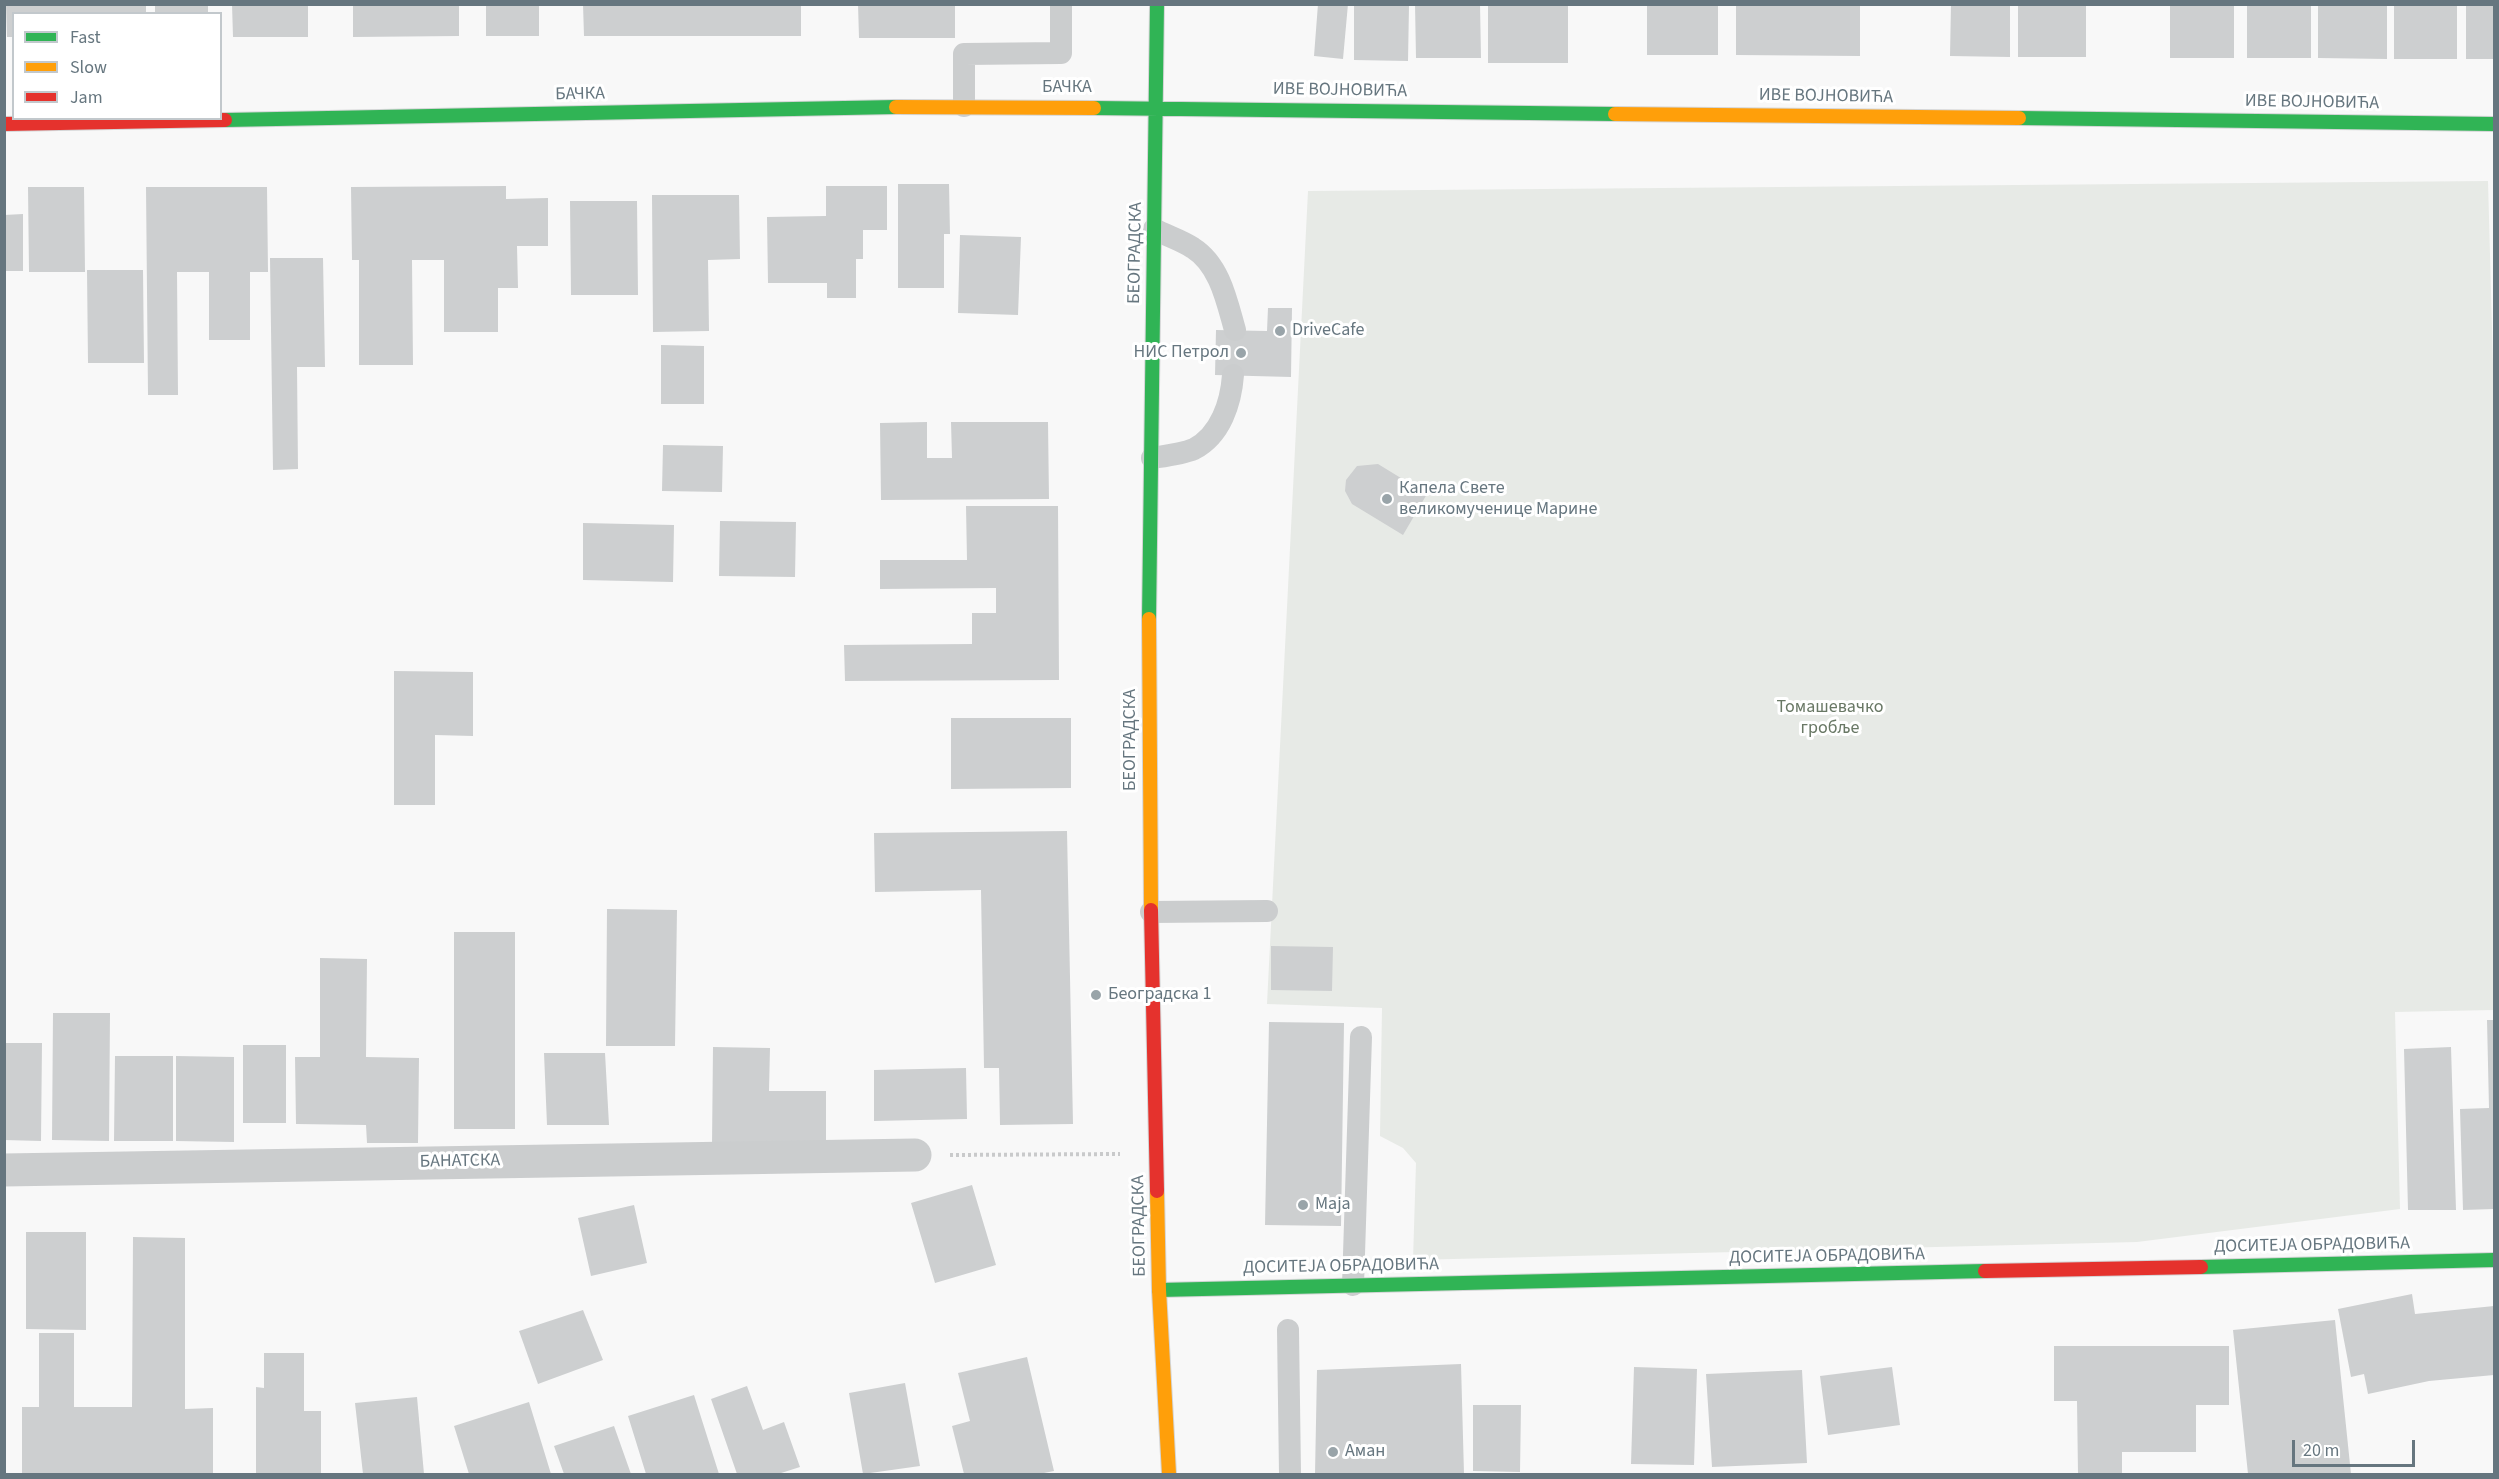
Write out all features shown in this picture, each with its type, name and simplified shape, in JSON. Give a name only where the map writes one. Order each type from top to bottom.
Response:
[{"type":"street","name":"БЕОГРАДСКА","points":[[1157,4],[1149,646],[1151,912],[1159,1290],[1169,1474]]},
{"type":"street","name":"БАЧКА","points":[[222,120],[964,106],[1157,107]]},
{"type":"street","name":"ИВЕ ВОЈНОВИЋА","points":[[1157,107],[2494,124]]},
{"type":"street","name":"БАЧКА","points":[[4,124],[217,120]]},
{"type":"street","name":"БАНАТСКА","points":[[4,1170],[915,1155]]},
{"type":"street","name":"ДОСИТЕЈА ОБРАДОВИЋА","points":[[1159,1290],[2494,1260]]},
{"type":"lane","points":[[964,106],[963,54],[1061,54],[1061,4]]},
{"type":"lane","points":[[1154,229],[1194,249],[1215,272],[1225,294],[1235,330]]},
{"type":"lane","points":[[1152,458],[1194,448],[1209,436],[1222,418],[1231,397],[1233,375]]},
{"type":"lane","points":[[1151,912],[1267,911]]},
{"type":"lane","points":[[1353,1285],[1361,1037]]},
{"type":"lane","points":[[1288,1330],[1290,1474]]},
{"type":"path","points":[[915,1155],[1157,1154]]},
{"type":"green space","name":"Томашевачко гробље","points":[[2488,181],[2494,402],[2494,1010],[2395,1012],[2400,1209],[2137,1242],[1413,1260],[1416,1163],[1403,1148],[1380,1136],[1382,1008],[1267,1004],[1308,191]]},
{"type":"building","points":[[6,4],[146,4],[146,12],[12,12],[12,37],[7,37]]},
{"type":"building","points":[[155,4],[208,4],[208,12],[155,12]]},
{"type":"building","points":[[232,4],[308,4],[308,37],[233,37]]},
{"type":"building","points":[[353,4],[459,4],[459,36],[353,37]]},
{"type":"building","points":[[486,4],[539,4],[539,36],[486,36]]},
{"type":"building","points":[[583,4],[801,4],[801,36],[584,36]]},
{"type":"building","points":[[858,4],[955,4],[955,38],[859,38]]},
{"type":"building","points":[[1318,4],[1348,4],[1343,59],[1314,56]]},
{"type":"building","points":[[1354,4],[1409,6],[1408,61],[1354,60]]},
{"type":"building","points":[[1415,4],[1480,4],[1481,58],[1416,58]]},
{"type":"building","points":[[1488,4],[1568,4],[1568,63],[1488,63]]},
{"type":"building","points":[[1647,4],[1718,4],[1718,55],[1647,55]]},
{"type":"building","points":[[1736,4],[1860,4],[1860,56],[1736,55]]},
{"type":"building","points":[[1951,4],[2010,4],[2010,57],[1950,56]]},
{"type":"building","points":[[2018,4],[2086,4],[2086,57],[2018,57]]},
{"type":"building","points":[[2170,4],[2234,4],[2234,58],[2170,58]]},
{"type":"building","points":[[2247,4],[2311,4],[2311,58],[2247,58]]},
{"type":"building","points":[[2318,4],[2387,4],[2387,59],[2318,58]]},
{"type":"building","points":[[2394,4],[2457,4],[2457,59],[2394,59]]},
{"type":"building","points":[[2466,4],[2494,4],[2494,59],[2466,59]]},
{"type":"building","points":[[898,184],[949,184],[950,234],[944,234],[944,288],[898,288]]},
{"type":"building","points":[[506,186],[506,199],[548,198],[548,246],[517,246],[518,288],[498,288],[498,332],[444,332],[444,260],[412,260],[413,365],[359,365],[359,260],[352,260],[351,187]]},
{"type":"building","points":[[826,186],[887,186],[887,230],[863,230],[863,259],[856,259],[856,298],[827,298],[827,283],[768,283],[767,217],[826,216]]},
{"type":"building","points":[[28,187],[84,187],[85,272],[29,272]]},
{"type":"building","points":[[146,187],[267,187],[268,272],[250,272],[250,340],[209,340],[209,272],[177,272],[178,395],[148,395]]},
{"type":"building","points":[[652,195],[739,195],[740,259],[708,260],[709,331],[653,332]]},
{"type":"building","points":[[570,201],[637,201],[638,295],[571,295]]},
{"type":"building","points":[[23,214],[23,271],[4,271],[4,215]]},
{"type":"building","points":[[960,235],[1021,237],[1018,315],[958,313]]},
{"type":"building","points":[[270,258],[323,258],[325,367],[297,367],[298,469],[273,470]]},
{"type":"building","points":[[87,270],[143,270],[144,363],[88,363]]},
{"type":"building","points":[[1268,308],[1292,308],[1291,377],[1215,375],[1216,330],[1267,331]]},
{"type":"building","points":[[661,345],[704,346],[704,404],[661,404]]},
{"type":"building","points":[[927,422],[927,458],[952,458],[951,422],[1048,422],[1049,499],[881,500],[880,423]]},
{"type":"building","points":[[663,445],[723,446],[722,492],[662,491]]},
{"type":"building","name":"Капела Свете великомученице Марине","points":[[1378,464],[1427,494],[1403,535],[1352,504],[1345,491],[1346,480],[1357,466]]},
{"type":"building","points":[[966,506],[1058,506],[1059,680],[845,681],[844,645],[972,644],[972,613],[996,613],[996,588],[880,589],[880,560],[967,560]]},
{"type":"building","points":[[720,521],[796,522],[795,577],[719,576]]},
{"type":"building","points":[[583,523],[674,525],[673,582],[583,580]]},
{"type":"building","points":[[394,671],[473,672],[473,736],[435,735],[435,805],[394,805]]},
{"type":"building","points":[[951,718],[1071,718],[1071,788],[951,789]]},
{"type":"building","points":[[1067,831],[1073,1124],[1000,1125],[999,1068],[984,1068],[981,890],[875,892],[874,833]]},
{"type":"building","points":[[607,909],[677,910],[675,1046],[606,1046]]},
{"type":"building","points":[[454,932],[515,932],[515,1129],[454,1129]]},
{"type":"building","points":[[1271,946],[1333,947],[1332,991],[1271,990]]},
{"type":"building","points":[[320,958],[367,959],[366,1057],[419,1058],[418,1143],[367,1143],[366,1125],[296,1124],[295,1057],[320,1057]]},
{"type":"building","points":[[53,1013],[110,1013],[109,1141],[52,1140]]},
{"type":"building","points":[[2487,1020],[2494,1020],[2494,1209],[2463,1210],[2460,1109],[2489,1108]]},
{"type":"building","points":[[1269,1022],[1344,1023],[1341,1226],[1265,1225]]},
{"type":"building","points":[[4,1043],[42,1043],[41,1141],[4,1140]]},
{"type":"building","points":[[243,1045],[286,1045],[286,1123],[243,1123]]},
{"type":"building","points":[[713,1047],[770,1048],[769,1091],[826,1091],[826,1146],[712,1145]]},
{"type":"building","points":[[2451,1047],[2456,1210],[2408,1210],[2404,1049]]},
{"type":"building","points":[[544,1053],[605,1053],[609,1125],[547,1125]]},
{"type":"building","points":[[115,1056],[173,1056],[173,1141],[114,1141]]},
{"type":"building","points":[[176,1056],[234,1057],[234,1142],[176,1141]]},
{"type":"building","points":[[966,1068],[967,1119],[874,1121],[874,1070]]},
{"type":"building","points":[[972,1185],[996,1265],[935,1283],[911,1203]]},
{"type":"building","points":[[634,1205],[647,1263],[591,1276],[578,1218]]},
{"type":"building","points":[[26,1232],[86,1232],[86,1330],[26,1329]]},
{"type":"building","points":[[133,1237],[185,1238],[185,1409],[213,1408],[213,1474],[22,1474],[22,1407],[39,1407],[39,1333],[74,1333],[74,1407],[132,1407]]},
{"type":"building","points":[[2412,1294],[2415,1314],[2494,1306],[2494,1375],[2429,1381],[2368,1394],[2364,1374],[2351,1377],[2338,1309]]},
{"type":"building","points":[[583,1310],[603,1360],[538,1384],[519,1331]]},
{"type":"building","points":[[2335,1320],[2351,1474],[2248,1474],[2233,1330]]},
{"type":"building","points":[[2054,1346],[2229,1346],[2229,1405],[2196,1405],[2196,1452],[2122,1452],[2122,1474],[2078,1474],[2077,1401],[2054,1401]]},
{"type":"building","points":[[264,1353],[304,1353],[304,1411],[321,1411],[321,1474],[256,1474],[256,1387],[264,1388]]},
{"type":"building","points":[[1027,1357],[1054,1471],[1039,1474],[964,1474],[952,1426],[970,1421],[958,1373]]},
{"type":"building","points":[[1461,1364],[1464,1474],[1315,1474],[1317,1370]]},
{"type":"building","points":[[1634,1367],[1697,1369],[1694,1465],[1631,1464]]},
{"type":"building","points":[[1892,1367],[1900,1425],[1828,1435],[1820,1376]]},
{"type":"building","points":[[1802,1370],[1807,1463],[1712,1467],[1706,1374]]},
{"type":"building","points":[[905,1383],[920,1466],[863,1474],[849,1393]]},
{"type":"building","points":[[747,1386],[763,1430],[784,1422],[800,1467],[778,1474],[737,1474],[711,1399]]},
{"type":"building","points":[[694,1395],[719,1474],[646,1474],[628,1416]]},
{"type":"building","points":[[417,1397],[424,1474],[363,1474],[355,1403]]},
{"type":"building","points":[[529,1402],[551,1474],[469,1474],[454,1426]]},
{"type":"building","points":[[1473,1405],[1521,1405],[1520,1472],[1473,1471]]},
{"type":"building","points":[[614,1426],[631,1474],[564,1474],[554,1446]]},
{"type":"traffic: fast","points":[[1149,619],[1157,4]]},
{"type":"traffic: fast","points":[[225,120],[896,107]]},
{"type":"traffic: fast","points":[[1094,108],[1615,114]]},
{"type":"traffic: fast","points":[[2019,118],[2494,124]]},
{"type":"traffic: fast","points":[[2201,1267],[2494,1260]]},
{"type":"traffic: fast","points":[[1159,1290],[1985,1271]]},
{"type":"traffic: slow","points":[[896,107],[1094,108]]},
{"type":"traffic: slow","points":[[1615,114],[2019,118]]},
{"type":"traffic: slow","points":[[1149,619],[1151,910]]},
{"type":"traffic: slow","points":[[1157,1191],[1159,1290],[1169,1474]]},
{"type":"traffic: jam","points":[[4,124],[225,120]]},
{"type":"traffic: jam","points":[[1151,910],[1157,1191]]},
{"type":"traffic: jam","points":[[1985,1271],[2201,1267]]},
{"type":"place","name":"DriveCafe","points":[[1280,331]]},
{"type":"place","name":"НИС Петрол","points":[[1241,353]]},
{"type":"place","name":"Капела Свете великомученице Марине","points":[[1387,499]]},
{"type":"place","name":"Београдска 1","points":[[1096,995]]},
{"type":"place","name":"Маја","points":[[1303,1205]]},
{"type":"place","name":"Аман","points":[[1333,1452]]}]
